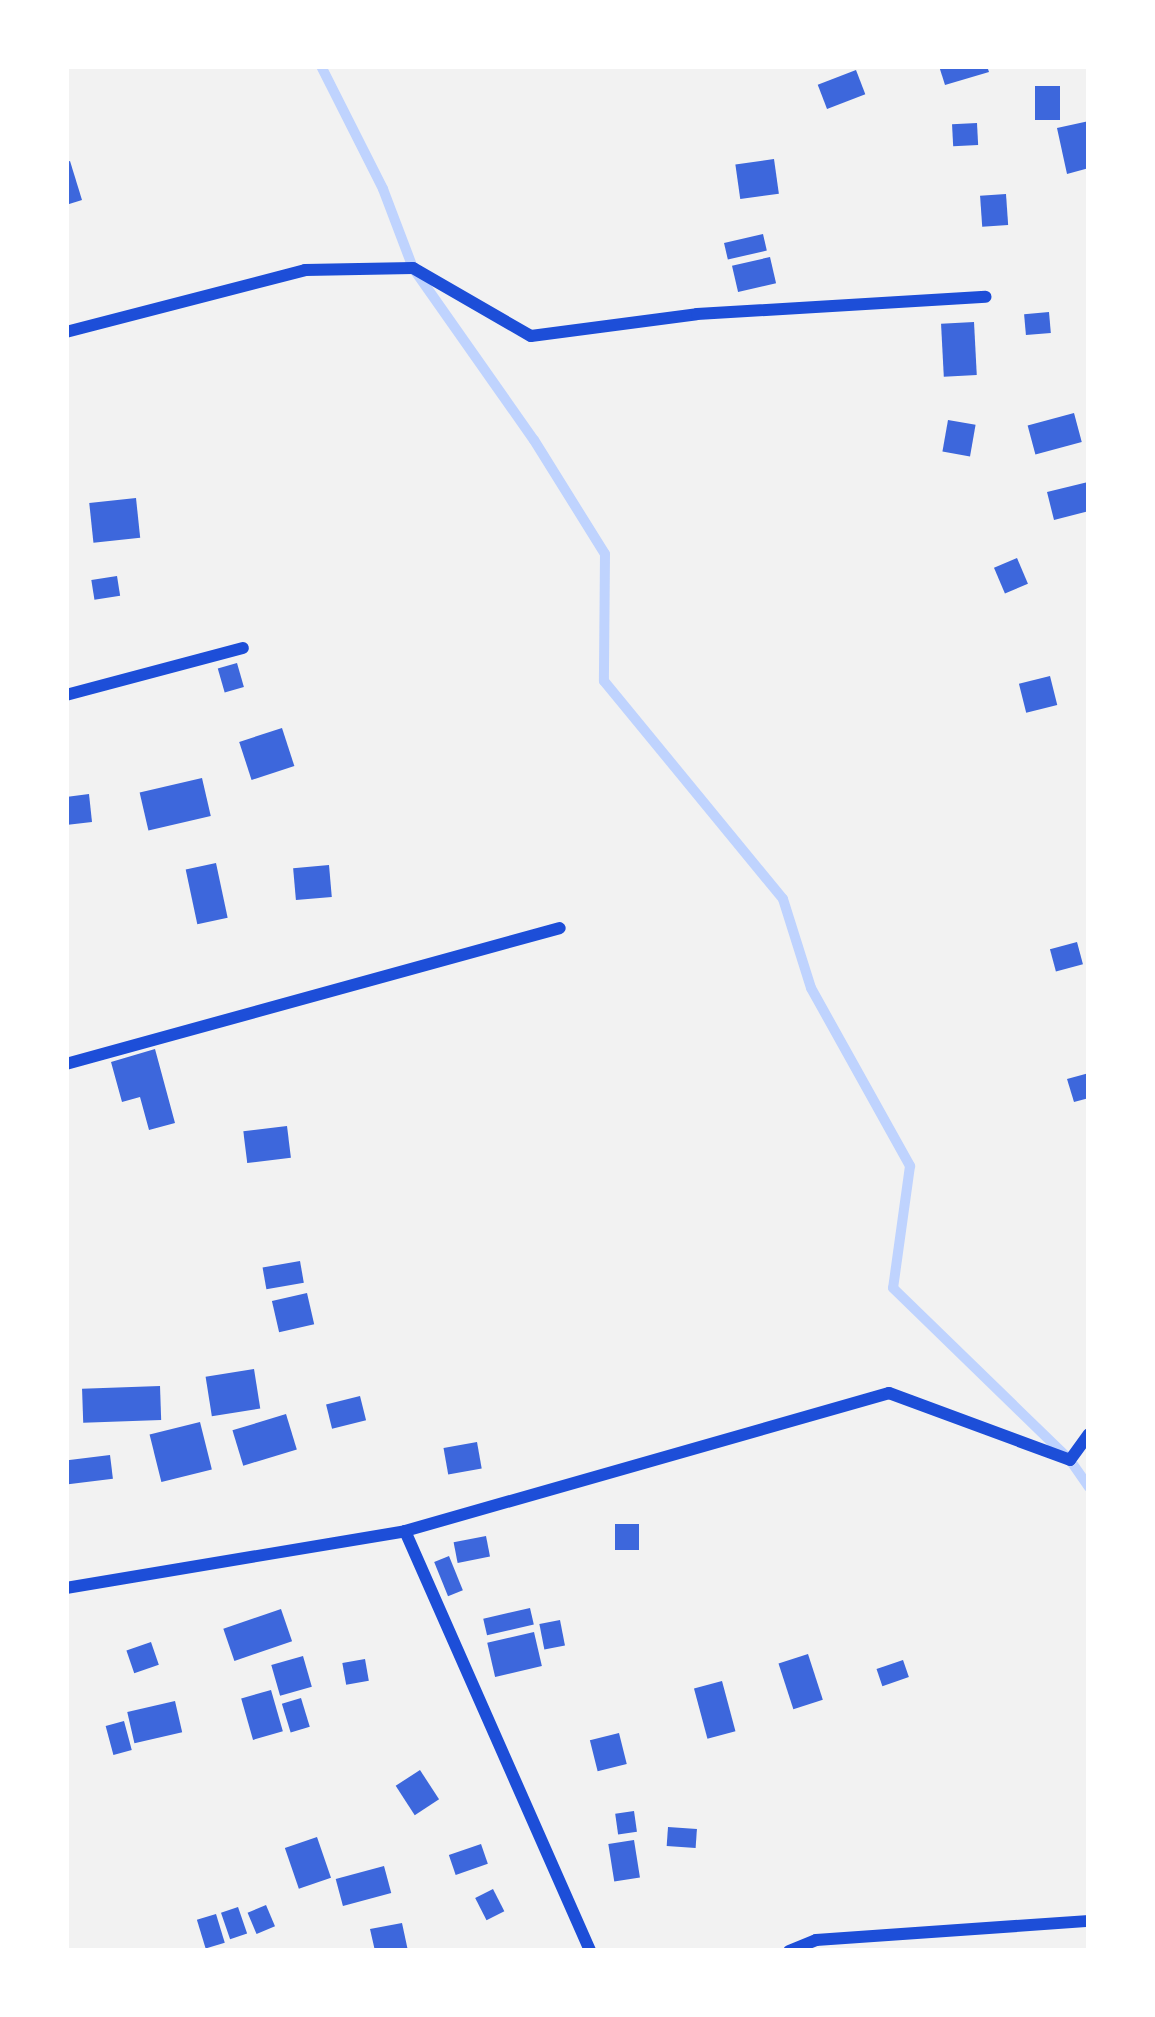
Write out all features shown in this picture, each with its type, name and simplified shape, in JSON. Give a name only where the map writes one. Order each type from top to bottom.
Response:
[{"type":"street","points":[[66,332],[305,270],[413,268],[531,337],[697,314],[986,297]]},
{"type":"street","points":[[66,695],[243,648]]},
{"type":"street","points":[[66,1064],[560,928]]},
{"type":"street","points":[[66,1588],[405,1532],[889,1393],[1070,1460],[1089,1434]]},
{"type":"street","points":[[405,1532],[590,1951]]},
{"type":"street","points":[[789,1951],[816,1940],[1089,1921]]},
{"type":"building","points":[[939,66],[987,66],[989,72],[945,85]]},
{"type":"building","points":[[856,70],[865,94],[827,109],[818,85]]},
{"type":"building","points":[[1035,86],[1060,86],[1060,120],[1035,120]]},
{"type":"building","points":[[1089,121],[1089,168],[1067,174],[1057,128]]},
{"type":"building","points":[[977,123],[978,145],[953,146],[952,124]]},
{"type":"building","points":[[774,159],[779,194],[740,199],[735,164]]},
{"type":"building","points":[[70,161],[82,200],[66,205],[66,162]]},
{"type":"building","points":[[1006,194],[1008,225],[982,227],[980,196]]},
{"type":"building","points":[[763,234],[767,251],[728,260],[724,243]]},
{"type":"building","points":[[770,257],[776,283],[738,292],[732,266]]},
{"type":"building","points":[[1049,312],[1051,333],[1026,335],[1024,314]]},
{"type":"building","points":[[974,322],[977,375],[944,377],[941,324]]},
{"type":"building","points":[[1074,413],[1082,442],[1035,454],[1028,425]]},
{"type":"building","points":[[948,420],[976,425],[970,456],[942,452]]},
{"type":"building","points":[[1088,482],[1089,511],[1054,520],[1047,492]]},
{"type":"building","points":[[136,498],[140,538],[93,543],[89,503]]},
{"type":"building","points":[[1017,558],[1028,584],[1005,594],[994,568]]},
{"type":"building","points":[[117,576],[120,596],[94,600],[91,580]]},
{"type":"building","points":[[237,663],[244,687],[225,693],[218,669]]},
{"type":"building","points":[[1050,676],[1057,705],[1026,713],[1019,684]]},
{"type":"building","points":[[282,728],[294,766],[252,780],[239,742]]},
{"type":"building","points":[[202,778],[211,816],[148,830],[140,792]]},
{"type":"building","points":[[89,794],[92,822],[66,825],[66,797]]},
{"type":"building","points":[[216,863],[228,918],[197,924],[186,869]]},
{"type":"building","points":[[329,865],[332,897],[296,900],[293,868]]},
{"type":"building","points":[[1077,942],[1083,964],[1056,971],[1050,949]]},
{"type":"building","points":[[155,1049],[175,1123],[149,1130],[140,1097],[122,1102],[111,1062]]},
{"type":"building","points":[[1089,1073],[1089,1098],[1074,1102],[1067,1079]]},
{"type":"building","points":[[287,1126],[291,1158],[247,1163],[243,1131]]},
{"type":"building","points":[[300,1261],[304,1283],[266,1289],[263,1268]]},
{"type":"building","points":[[307,1293],[314,1324],[279,1332],[272,1301]]},
{"type":"building","points":[[254,1369],[260,1409],[212,1416],[206,1377]]},
{"type":"building","points":[[160,1386],[161,1420],[83,1423],[82,1389]]},
{"type":"building","points":[[360,1396],[366,1420],[332,1429],[326,1404]]},
{"type":"building","points":[[286,1414],[297,1449],[243,1466],[232,1430]]},
{"type":"building","points":[[200,1422],[212,1470],[161,1482],[150,1435]]},
{"type":"building","points":[[477,1442],[482,1469],[448,1474],[444,1448]]},
{"type":"building","points":[[110,1455],[113,1479],[68,1484],[66,1460]]},
{"type":"building","points":[[615,1524],[639,1524],[639,1550],[615,1550]]},
{"type":"building","points":[[486,1536],[490,1557],[458,1563],[454,1542]]},
{"type":"building","points":[[449,1556],[463,1590],[448,1596],[434,1562]]},
{"type":"building","points":[[530,1608],[534,1625],[487,1635],[483,1619]]},
{"type":"building","points":[[281,1609],[292,1641],[234,1661],[223,1629]]},
{"type":"building","points":[[560,1620],[565,1646],[544,1650],[539,1624]]},
{"type":"building","points":[[534,1632],[542,1666],[495,1677],[487,1643]]},
{"type":"building","points":[[151,1642],[159,1665],[134,1673],[126,1650]]},
{"type":"building","points":[[808,1654],[823,1700],[793,1709],[779,1664]]},
{"type":"building","points":[[303,1656],[312,1687],[280,1696],[271,1665]]},
{"type":"building","points":[[365,1659],[369,1681],[346,1685],[342,1663]]},
{"type":"building","points":[[903,1660],[909,1677],[882,1686],[877,1669]]},
{"type":"building","points":[[722,1681],[735,1731],[707,1739],[694,1689]]},
{"type":"building","points":[[271,1690],[283,1731],[253,1740],[241,1699]]},
{"type":"building","points":[[301,1698],[310,1727],[291,1733],[282,1704]]},
{"type":"building","points":[[175,1701],[182,1732],[134,1743],[127,1712]]},
{"type":"building","points":[[124,1721],[132,1750],[113,1755],[106,1726]]},
{"type":"building","points":[[619,1733],[627,1764],[598,1771],[590,1740]]},
{"type":"building","points":[[420,1770],[439,1799],[415,1815],[396,1786]]},
{"type":"building","points":[[634,1811],[637,1832],[618,1834],[615,1814]]},
{"type":"building","points":[[668,1827],[697,1829],[696,1848],[667,1846]]},
{"type":"building","points":[[317,1837],[331,1878],[299,1889],[285,1848]]},
{"type":"building","points":[[634,1840],[640,1878],[614,1882],[608,1844]]},
{"type":"building","points":[[481,1844],[488,1864],[456,1875],[449,1855]]},
{"type":"building","points":[[384,1866],[391,1893],[343,1906],[336,1879]]},
{"type":"building","points":[[493,1889],[504,1911],[487,1920],[475,1898]]},
{"type":"building","points":[[266,1905],[275,1926],[257,1934],[248,1913]]},
{"type":"building","points":[[238,1907],[247,1933],[230,1939],[221,1913]]},
{"type":"building","points":[[216,1914],[225,1943],[206,1949],[197,1920]]},
{"type":"building","points":[[402,1923],[408,1951],[375,1951],[370,1929]]},
{"type":"waterway","points":[[321,66],[383,189],[413,268],[534,440],[605,554],[604,681],[783,899],[811,988],[910,1166],[893,1288],[1070,1460],[1089,1487]]}]
